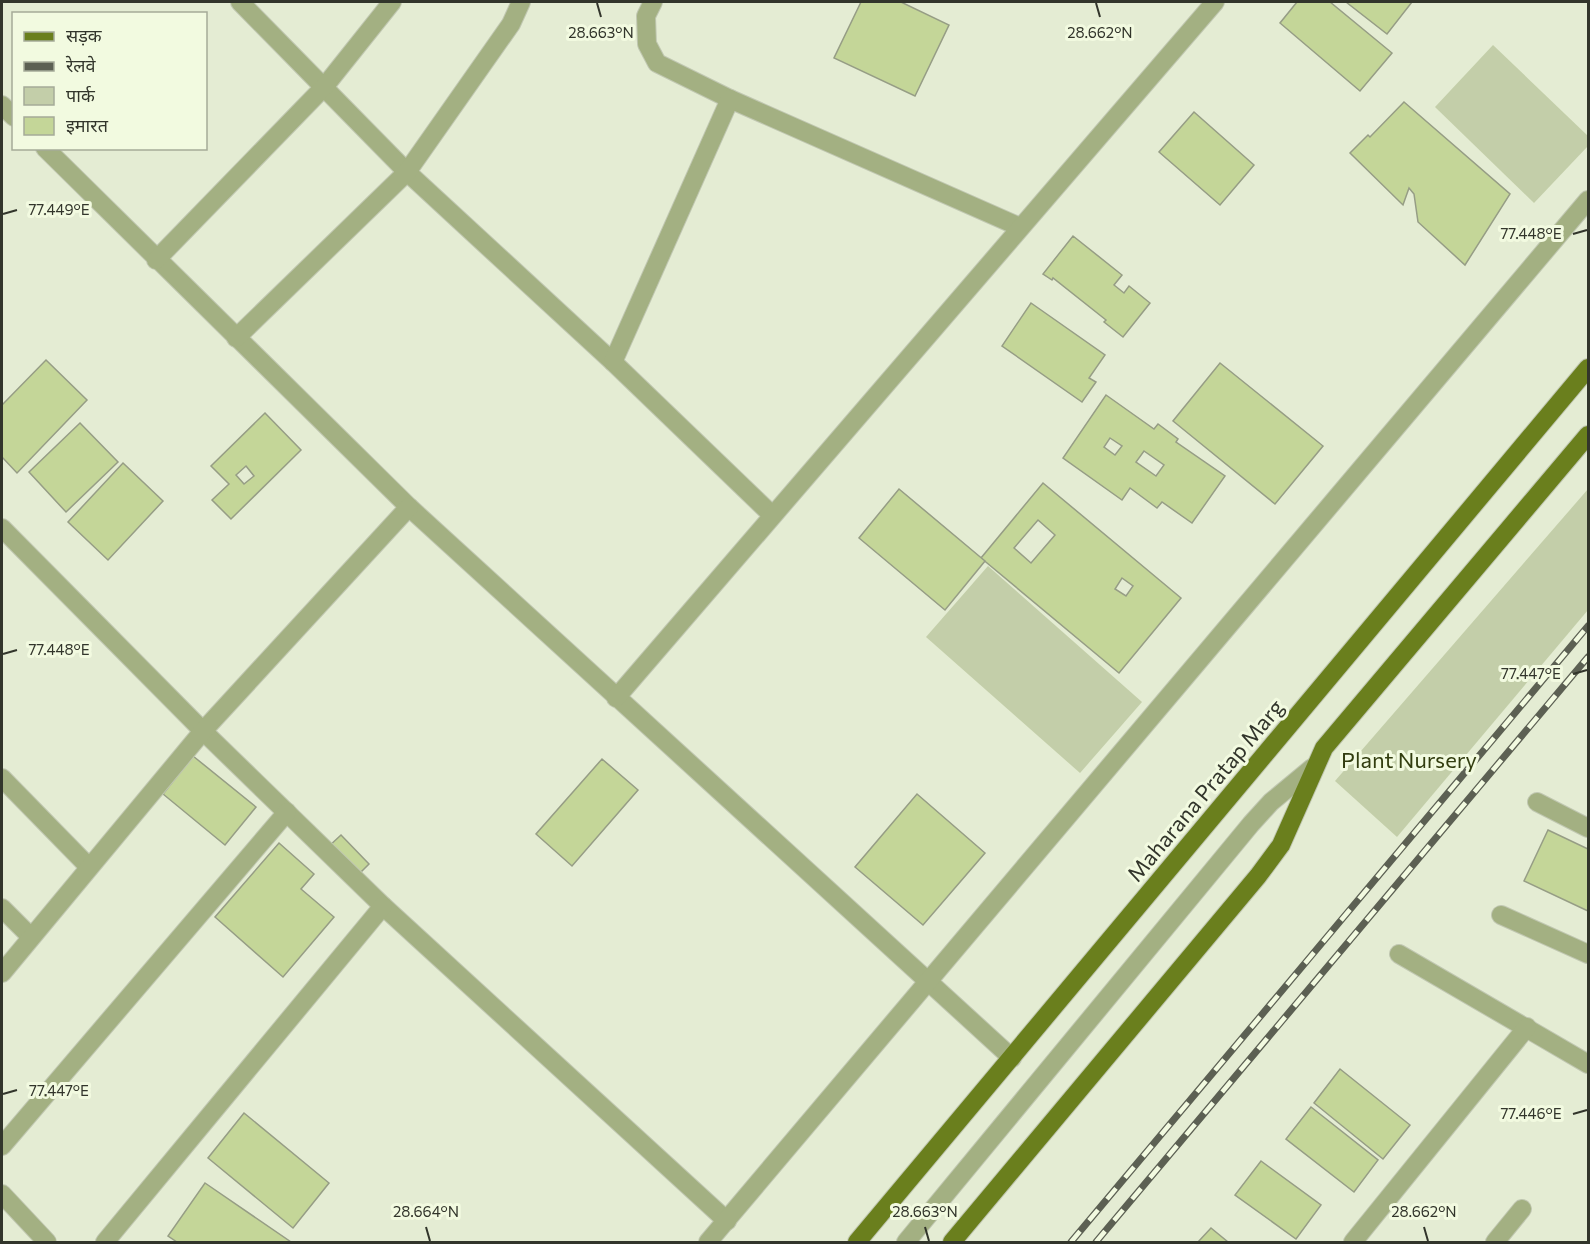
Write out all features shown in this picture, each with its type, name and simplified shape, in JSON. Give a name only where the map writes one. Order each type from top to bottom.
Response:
[{"type":"main road","name":"Maharana Pratap Marg","points":[[857,1242],[1588,368]]},
{"type":"main road","points":[[952,1242],[1281,845],[1312,768],[1343,723],[1588,435]]},
{"type":"street","points":[[240,2],[407,172],[614,362],[772,515]]},
{"type":"street","points":[[156,260],[325,86],[392,2]]},
{"type":"street","points":[[236,338],[407,172],[511,24],[520,2]]},
{"type":"street","points":[[653,2],[646,16],[647,44],[657,63],[730,99],[1020,227]]},
{"type":"street","points":[[616,699],[1215,2]]},
{"type":"street","points":[[614,362],[730,99]]},
{"type":"street","points":[[47,150],[409,507],[616,699],[931,982],[1012,1058]]},
{"type":"street","points":[[708,1242],[931,982],[1588,200]]},
{"type":"street","points":[[2,973],[202,730],[409,507]]},
{"type":"street","points":[[2,528],[202,730],[383,906],[727,1221]]},
{"type":"street","points":[[906,1242],[1251,824],[1271,802],[1312,768]]},
{"type":"street","points":[[2,778],[89,867]]},
{"type":"street","points":[[1537,802],[1588,828]]},
{"type":"street","points":[[2,1146],[287,812]]},
{"type":"street","points":[[105,1242],[383,906]]},
{"type":"street","points":[[2,908],[31,937]]},
{"type":"street","points":[[1501,915],[1588,954]]},
{"type":"street","points":[[1399,954],[1588,1064]]},
{"type":"street","points":[[1353,1242],[1527,1027]]},
{"type":"street","points":[[2,1194],[46,1242]]},
{"type":"street","points":[[1495,1242],[1522,1209]]},
{"type":"green space","points":[[1493,45],[1588,136],[1588,146],[1534,203],[1435,107]]},
{"type":"green space","name":"Plant Nursery","points":[[1588,489],[1588,610],[1397,837],[1335,781]]},
{"type":"green space","points":[[988,566],[1142,702],[1080,773],[926,637]]},
{"type":"building","points":[[861,2],[901,2],[949,25],[915,96],[834,58]]},
{"type":"building","points":[[1297,2],[1330,2],[1392,53],[1360,91],[1280,23]]},
{"type":"building","points":[[1346,2],[1412,2],[1387,34]]},
{"type":"building","points":[[1404,102],[1510,194],[1465,265],[1418,222],[1414,194],[1409,188],[1403,205],[1350,153],[1368,135],[1370,137]]},
{"type":"building","points":[[1194,112],[1254,165],[1220,205],[1159,152]]},
{"type":"building","points":[[1073,236],[1122,275],[1114,285],[1124,293],[1129,286],[1150,303],[1123,337],[1104,322],[1106,320],[1053,278],[1052,280],[1043,274]]},
{"type":"building","points":[[1031,303],[1105,355],[1089,378],[1096,382],[1082,402],[1002,346]]},
{"type":"building","points":[[46,360],[87,400],[17,473],[2,457],[2,405]]},
{"type":"building","points":[[1220,363],[1323,446],[1275,504],[1173,421]]},
{"type":"building","points":[[1106,395],[1154,429],[1158,424],[1178,439],[1176,442],[1225,476],[1192,523],[1162,502],[1157,508],[1130,488],[1122,500],[1063,458]],"holes":[[[1110,438],[1122,446],[1115,455],[1104,447]],[[1144,451],[1164,465],[1156,476],[1136,462]]]},
{"type":"building","points":[[265,413],[301,450],[231,519],[212,500],[229,484],[211,466]],"holes":[[[246,466],[254,476],[244,484],[236,475]]]},
{"type":"building","points":[[80,423],[118,462],[66,512],[29,472]]},
{"type":"building","points":[[123,463],[163,501],[108,560],[68,522]]},
{"type":"building","points":[[1043,483],[1181,598],[1119,673],[981,558]],"holes":[[[1038,520],[1055,535],[1031,563],[1014,548]],[[1122,578],[1133,586],[1126,596],[1115,589]]]},
{"type":"building","points":[[899,489],[985,561],[945,610],[859,538]]},
{"type":"building","points":[[193,756],[256,807],[225,845],[163,794]]},
{"type":"building","points":[[602,759],[638,790],[572,866],[536,834]]},
{"type":"building","points":[[917,794],[985,853],[923,925],[855,867]]},
{"type":"building","points":[[1548,830],[1588,849],[1588,911],[1524,881]]},
{"type":"building","points":[[341,835],[369,864],[356,877],[327,848]]},
{"type":"building","points":[[279,843],[314,874],[301,889],[334,917],[283,977],[215,917]]},
{"type":"building","points":[[1340,1069],[1410,1125],[1383,1159],[1314,1103]]},
{"type":"building","points":[[1311,1107],[1378,1160],[1354,1192],[1286,1139]]},
{"type":"building","points":[[244,1113],[329,1183],[293,1228],[208,1158]]},
{"type":"building","points":[[1261,1161],[1321,1205],[1296,1239],[1235,1195]]},
{"type":"building","points":[[205,1183],[291,1242],[177,1242],[168,1236]]},
{"type":"building","points":[[1211,1228],[1228,1242],[1198,1242]]},
{"type":"railway","points":[[1071,1242],[1588,626]]},
{"type":"railway","points":[[1096,1242],[1588,657]]}]
